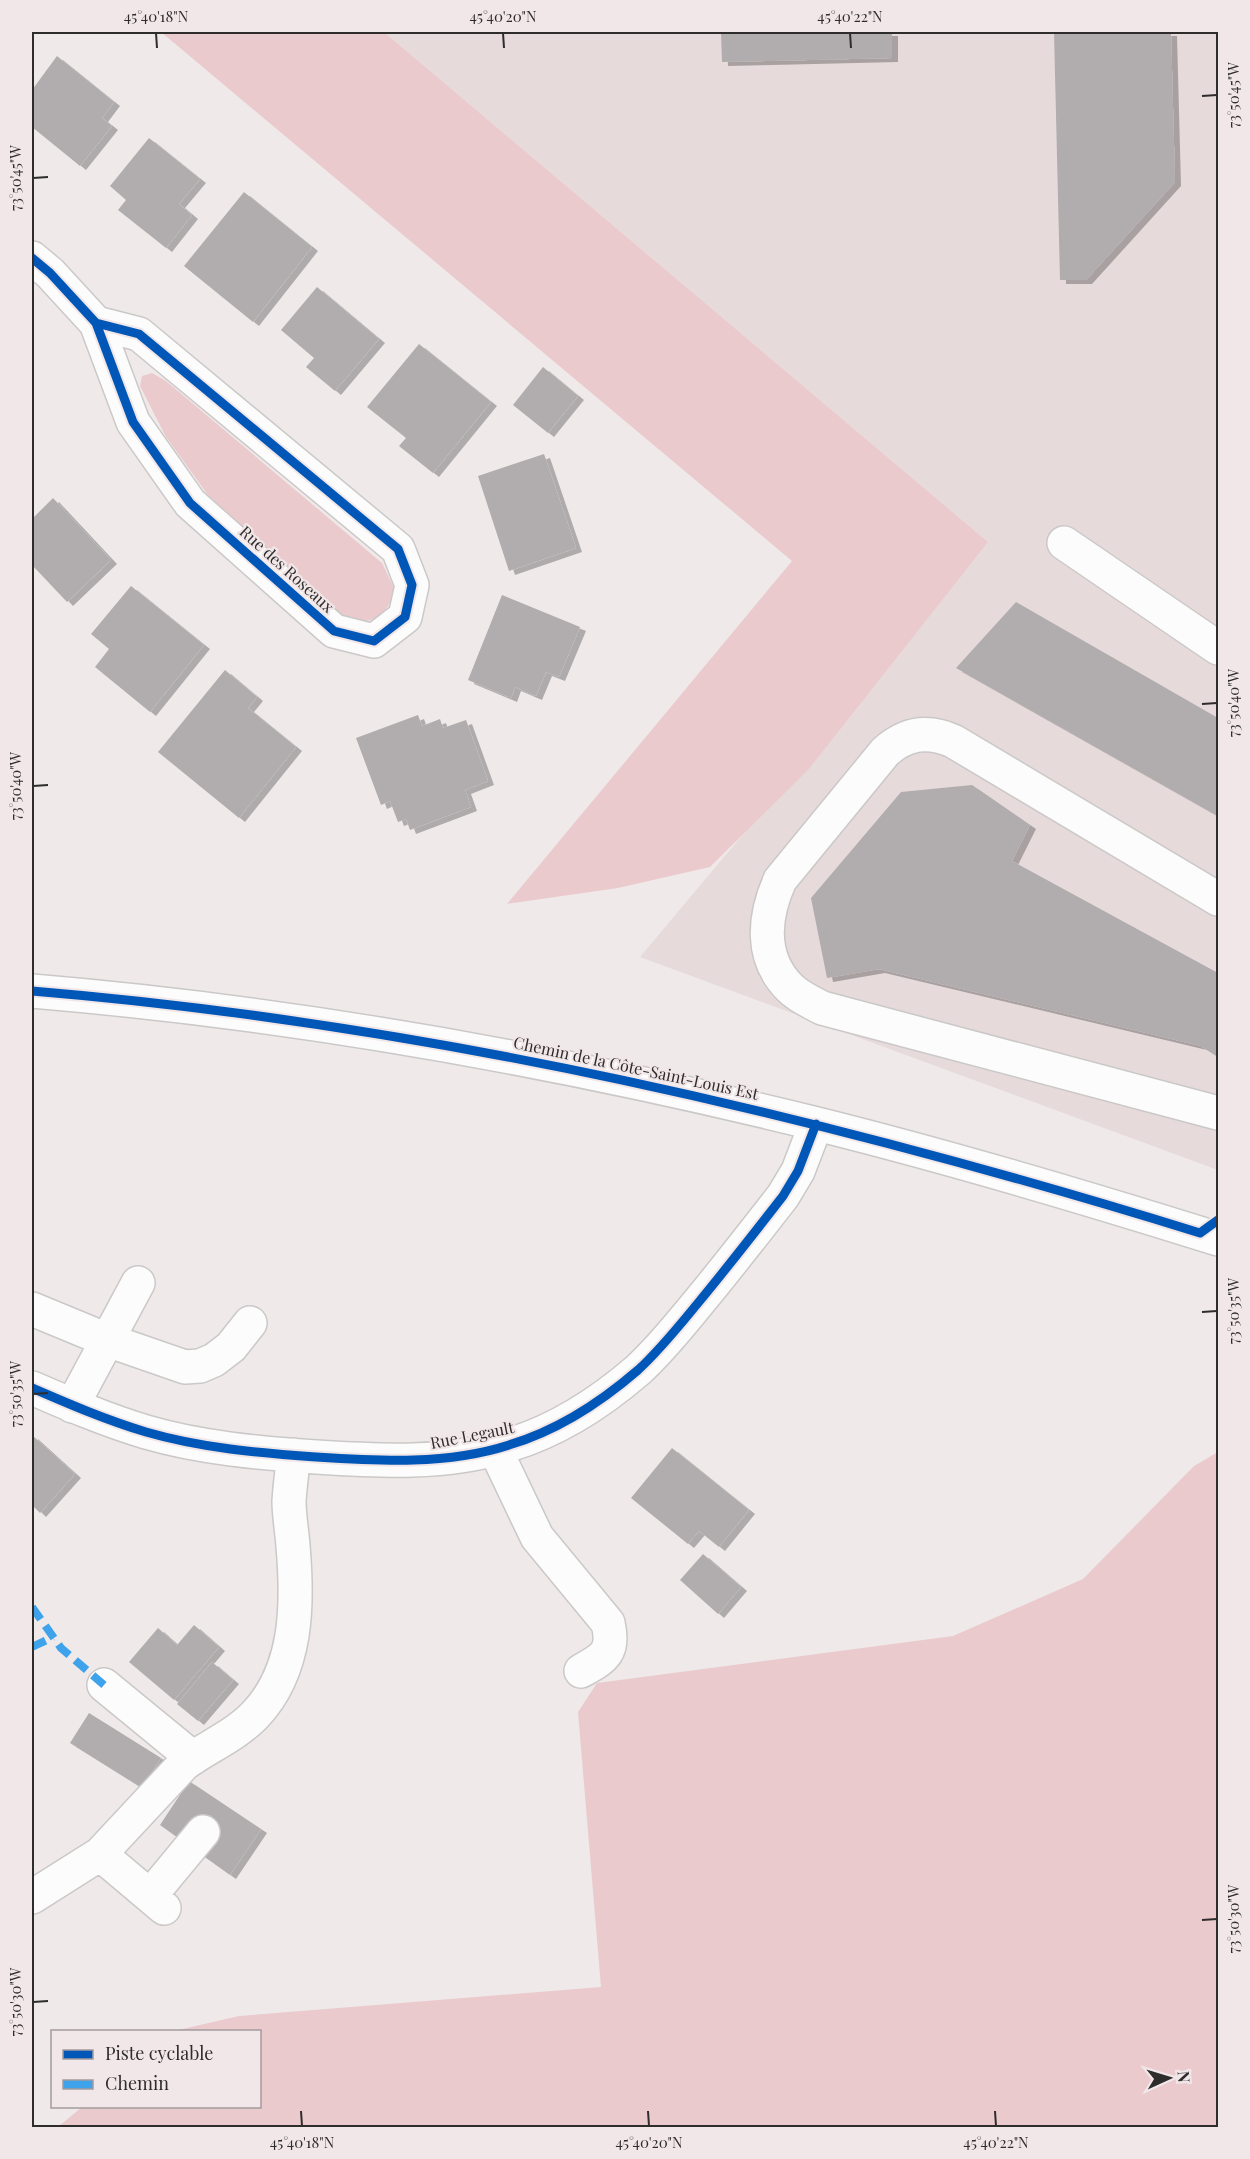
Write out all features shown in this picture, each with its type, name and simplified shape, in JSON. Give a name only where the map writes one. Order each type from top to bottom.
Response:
[{"type":"street","name":"Rue des Roseaux","points":[[32,258],[50,273],[96,323],[133,422],[190,503],[334,631],[374,641],[405,617],[411,585],[398,549],[139,334],[96,323]]},
{"type":"street","points":[[1064,543],[1218,648]]},
{"type":"street","points":[[1218,899],[953,741],[933,734],[923,734],[902,739],[885,752],[780,880],[773,896],[767,931],[770,957],[778,972],[790,988],[822,1008],[1218,1113]]},
{"type":"street","name":"Chemin de la Côte-Saint-Louis Est","points":[[32,991],[310,1023],[486,1052],[645,1083],[816,1124],[1019,1178],[1218,1239]]},
{"type":"street","name":"Rue Legault","points":[[32,1388],[114,1422],[190,1443],[294,1455],[406,1460],[458,1456],[495,1449],[537,1435],[568,1419],[619,1386],[656,1352],[783,1196],[798,1171],[816,1124]]},
{"type":"street","points":[[72,1406],[138,1283]]},
{"type":"street","points":[[32,1309],[106,1340],[185,1367],[200,1366],[214,1360],[231,1347],[250,1323]]},
{"type":"street","points":[[495,1449],[537,1537],[608,1623],[610,1635],[608,1651],[603,1659],[580,1671]]},
{"type":"street","points":[[32,1898],[100,1854],[179,1770],[256,1715],[273,1692],[293,1635],[296,1608],[289,1502],[294,1455]]},
{"type":"street","points":[[104,1685],[193,1758]]},
{"type":"street","points":[[100,1854],[157,1902],[203,1832]]},
{"type":"shaded area","points":[[161,32],[384,32],[988,542],[808,770],[710,867],[618,888],[507,904],[792,561]]},
{"type":"shaded area","points":[[384,32],[1218,32],[1218,1170],[640,957],[988,542]]},
{"type":"shaded area","points":[[152,373],[166,381],[382,563],[395,590],[383,613],[373,619],[359,621],[337,612],[208,495],[166,437],[140,386],[142,376]]},
{"type":"shaded area","points":[[1218,1452],[1218,2127],[58,2127],[81,2108],[261,2108],[261,2030],[178,2030],[239,2016],[601,1987],[578,1712],[597,1683],[953,1636],[1083,1579],[1194,1466]]},
{"type":"building","points":[[721,32],[892,32],[892,58],[722,62]]},
{"type":"building","points":[[1054,32],[1171,32],[1175,182],[1086,280],[1060,280]]},
{"type":"building","points":[[57,56],[114,102],[102,118],[112,126],[80,166],[32,127],[32,90]]},
{"type":"building","points":[[149,138],[200,179],[179,204],[192,215],[166,248],[118,210],[126,200],[110,186]]},
{"type":"building","points":[[244,192],[312,247],[253,322],[184,266]]},
{"type":"building","points":[[317,287],[379,339],[335,391],[306,367],[314,358],[281,330]]},
{"type":"building","points":[[419,344],[491,402],[433,473],[399,446],[406,438],[367,407]]},
{"type":"building","points":[[543,367],[578,396],[548,433],[513,405]]},
{"type":"building","points":[[544,454],[576,548],[509,571],[478,476]]},
{"type":"building","points":[[53,498],[111,560],[67,602],[32,565],[32,519]]},
{"type":"building","points":[[131,586],[204,645],[150,712],[95,667],[109,649],[91,634]]},
{"type":"building","points":[[502,595],[580,627],[559,677],[546,672],[536,696],[515,687],[511,698],[468,680]]},
{"type":"building","points":[[1016,602],[1218,718],[1218,816],[956,668]]},
{"type":"building","points":[[225,670],[257,697],[248,708],[296,747],[239,818],[158,752]]},
{"type":"building","points":[[418,715],[422,726],[440,719],[443,728],[466,720],[488,781],[465,790],[471,807],[410,830],[406,819],[398,822],[390,801],[381,805],[356,738]]},
{"type":"building","points":[[972,785],[1030,825],[1012,861],[1218,973],[1218,1057],[1201,1046],[879,969],[827,978],[811,898],[901,792]]},
{"type":"building","points":[[32,1435],[75,1474],[40,1513],[32,1505]]},
{"type":"building","points":[[672,1448],[749,1510],[719,1547],[699,1531],[688,1544],[631,1498]]},
{"type":"building","points":[[703,1554],[741,1587],[718,1614],[680,1580]]},
{"type":"building","points":[[194,1625],[219,1647],[174,1700],[129,1662],[158,1628],[177,1645]]},
{"type":"building","points":[[212,1662],[233,1680],[198,1721],[177,1704]]},
{"type":"building","points":[[89,1713],[161,1758],[142,1788],[70,1743]]},
{"type":"building","points":[[189,1781],[261,1829],[230,1875],[160,1825]]},
{"type":"marked path","points":[[32,1607],[61,1648],[104,1685]]},
{"type":"marked path","points":[[32,1647],[53,1637]]},
{"type":"cycle path","points":[[32,258],[50,273],[96,323],[133,422],[190,503],[334,631],[374,641],[405,617],[412,585],[398,549],[139,334],[96,323]]},
{"type":"cycle path","points":[[32,991],[181,1006],[329,1026],[476,1051],[622,1080],[768,1113],[913,1150],[1200,1233],[1218,1220]]},
{"type":"cycle path","points":[[32,1388],[102,1417],[167,1438],[273,1454],[389,1460],[438,1459],[486,1451],[527,1439],[561,1424],[593,1404],[624,1382],[654,1354],[709,1290],[783,1196],[798,1171],[816,1124]]}]
